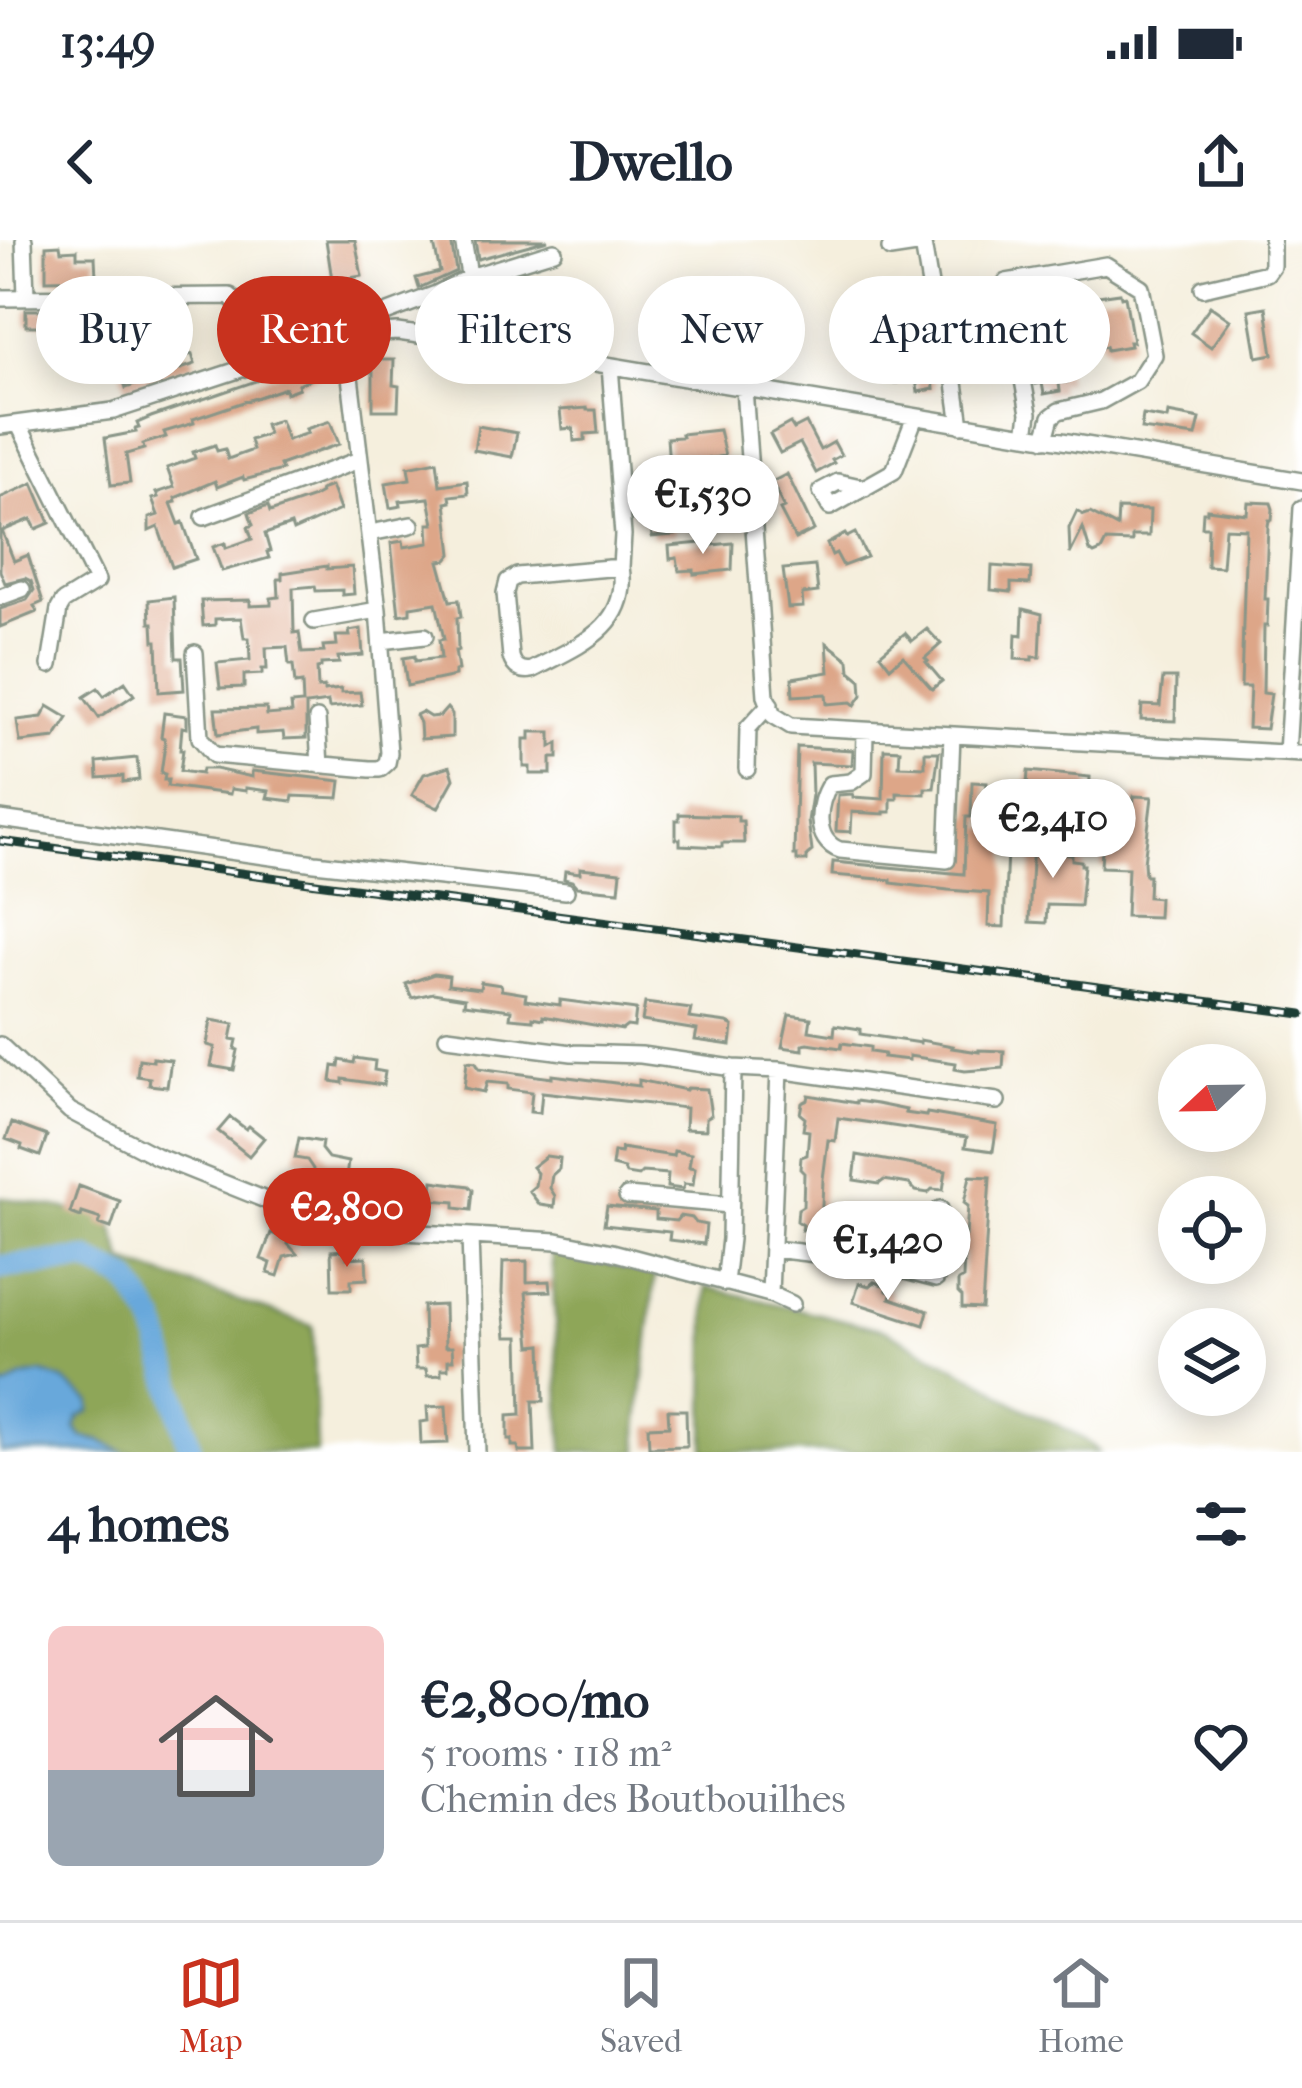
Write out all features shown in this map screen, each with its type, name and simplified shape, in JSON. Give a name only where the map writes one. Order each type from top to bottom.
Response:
[{"type":"street","points":[[25,240],[26,296]]},
{"type":"street","points":[[463,240],[470,276]]},
{"type":"street","points":[[1203,288],[1267,273],[1273,260],[1271,240]]},
{"type":"street","points":[[890,249],[922,244],[928,276]]},
{"type":"street","points":[[473,276],[554,250]]},
{"type":"street","points":[[1041,276],[1106,265],[1141,287],[1154,355],[1137,380],[1101,401],[1051,417],[1045,439]]},
{"type":"street","points":[[0,298],[217,296]]},
{"type":"street","points":[[614,367],[1302,481]]},
{"type":"street","points":[[0,426],[113,411],[217,375]]},
{"type":"street","points":[[195,653],[200,737],[214,755],[370,769],[387,763],[381,641],[351,384]]},
{"type":"street","points":[[611,384],[623,536],[620,600],[603,628],[589,639],[532,670],[515,666],[505,593],[508,581],[621,567]]},
{"type":"street","points":[[955,384],[962,425]]},
{"type":"street","points":[[1024,384],[1029,413],[1026,436]]},
{"type":"street","points":[[744,388],[766,696],[771,710],[791,726],[1294,754],[1302,508]]},
{"type":"street","points":[[865,488],[894,471],[915,417]]},
{"type":"street","points":[[20,425],[97,581],[58,609],[50,665]]},
{"type":"street","points":[[204,517],[359,460]]},
{"type":"street","points":[[370,533],[411,525]]},
{"type":"street","points":[[0,597],[22,589]]},
{"type":"street","points":[[314,621],[378,610]]},
{"type":"street","points":[[381,641],[425,636]]},
{"type":"street","points":[[746,770],[748,728],[771,710]]},
{"type":"street","points":[[317,719],[320,765]]},
{"type":"street","points":[[865,732],[864,773],[851,782],[830,784],[821,797],[821,836],[830,848],[840,850],[947,860],[952,735]]},
{"type":"street","points":[[0,819],[315,863],[566,891]]},
{"type":"street","points":[[447,1037],[778,1070],[997,1101]]},
{"type":"street","points":[[0,1046],[70,1111],[156,1156],[313,1220],[582,1245],[770,1294],[792,1304]]},
{"type":"street","points":[[725,1283],[734,1068]]},
{"type":"street","points":[[770,1294],[778,1070]]},
{"type":"street","points":[[627,1196],[730,1204]]},
{"type":"street","points":[[773,1249],[859,1259],[936,1279],[940,1209]]},
{"type":"street","points":[[470,1236],[477,1452]]},
{"type":"green space","points":[[0,1197],[110,1217],[124,1262],[313,1326],[317,1452],[124,1452],[82,1437],[75,1427],[79,1417],[22,1377],[0,1387]]},
{"type":"green space","points":[[551,1250],[655,1276],[639,1452],[563,1452]]},
{"type":"green space","points":[[706,1287],[885,1330],[1074,1433],[1099,1452],[705,1452]]},
{"type":"water","points":[[43,1373],[63,1380],[91,1402],[91,1411],[79,1417],[75,1427],[82,1437],[124,1452],[0,1452],[0,1387]]},
{"type":"building","points":[[326,240],[355,240],[362,276],[331,276]]},
{"type":"building","points":[[433,240],[451,240],[456,271],[424,276],[440,272]]},
{"type":"building","points":[[475,240],[548,240],[478,259]]},
{"type":"building","points":[[60,245],[61,251],[77,250],[77,257],[95,257],[96,276],[46,276],[46,246]]},
{"type":"building","points":[[1110,294],[1125,296],[1130,346],[1110,349]]},
{"type":"building","points":[[1210,306],[1230,320],[1211,347],[1191,333]]},
{"type":"building","points":[[1266,307],[1273,354],[1257,357],[1249,310]]},
{"type":"building","points":[[26,310],[36,310],[36,326],[26,326]]},
{"type":"building","points":[[394,360],[398,410],[373,410],[373,384],[391,384]]},
{"type":"building","points":[[247,384],[298,384],[299,388],[286,393],[285,388],[164,432],[166,437],[126,454],[130,483],[111,485],[105,438],[136,432],[137,423]]},
{"type":"building","points":[[917,384],[934,384],[934,389],[918,392]]},
{"type":"building","points":[[1042,384],[1059,384],[1060,391],[1044,394]]},
{"type":"building","points":[[560,410],[596,410],[598,433],[574,441],[573,428],[562,429]]},
{"type":"building","points":[[1168,413],[1200,419],[1196,436],[1141,429],[1143,415],[1167,419]]},
{"type":"building","points":[[280,420],[287,440],[330,421],[339,444],[280,465],[282,470],[217,487],[215,481],[175,498],[171,503],[196,559],[172,567],[158,527],[149,531],[149,518],[158,515],[152,499],[174,487],[167,468],[215,445],[217,451],[225,449],[228,459],[253,450],[250,440],[268,434],[265,424]]},
{"type":"building","points":[[790,423],[794,429],[806,423],[820,450],[834,442],[841,455],[816,473],[800,443],[780,453],[770,434]]},
{"type":"building","points":[[478,426],[517,433],[512,457],[474,450]]},
{"type":"building","points":[[719,430],[725,456],[669,465],[667,438]]},
{"type":"building","points":[[437,461],[440,485],[467,481],[468,494],[450,496],[451,502],[446,503],[452,554],[439,561],[450,601],[459,600],[458,670],[455,676],[407,686],[403,658],[441,658],[439,640],[444,639],[436,603],[410,607],[410,613],[399,615],[391,543],[403,541],[404,547],[429,543],[428,524],[434,524],[429,498],[400,501],[401,506],[390,508],[386,483],[410,479],[408,467]]},
{"type":"building","points":[[787,474],[814,530],[795,539],[772,482]]},
{"type":"building","points":[[670,475],[675,535],[652,537],[651,526],[647,526],[646,477]]},
{"type":"building","points":[[33,483],[50,523],[36,529],[31,519],[2,531],[14,561],[28,555],[43,602],[34,606],[37,612],[0,627],[0,609],[27,600],[34,590],[25,578],[5,583],[0,571],[0,498]]},
{"type":"building","points":[[331,486],[340,510],[293,531],[291,525],[265,534],[269,558],[222,571],[213,547],[252,539],[249,513],[268,506],[270,512]]},
{"type":"building","points":[[1248,502],[1271,503],[1273,509],[1268,526],[1264,626],[1263,693],[1271,694],[1266,729],[1248,728],[1250,687],[1241,687],[1246,529],[1225,528],[1222,567],[1207,566],[1208,527],[1202,527],[1207,509],[1247,514]]},
{"type":"building","points":[[1118,509],[1150,510],[1149,536],[1132,536],[1132,542],[1106,541],[1094,554],[1083,528],[1070,554],[1069,528],[1077,511],[1117,527]]},
{"type":"building","points":[[855,533],[867,557],[843,566],[827,544]]},
{"type":"building","points":[[733,543],[732,570],[694,574],[694,570],[679,571],[677,558],[670,559],[669,546]]},
{"type":"building","points":[[815,566],[818,592],[802,594],[803,607],[788,608],[783,569]]},
{"type":"building","points":[[992,566],[1031,569],[1030,584],[1011,583],[1011,592],[991,590]]},
{"type":"building","points":[[352,567],[354,594],[316,591],[315,586],[293,588],[294,633],[299,632],[302,653],[324,652],[323,646],[337,645],[336,636],[350,636],[349,631],[361,629],[363,655],[338,657],[339,663],[317,668],[318,688],[360,692],[362,705],[306,705],[306,738],[284,739],[283,732],[256,734],[256,729],[218,734],[215,709],[266,708],[267,715],[292,713],[291,704],[303,703],[302,683],[295,684],[287,647],[266,648],[267,669],[262,674],[244,675],[244,687],[220,688],[217,663],[250,660],[249,638],[244,638],[241,618],[215,619],[215,625],[203,626],[201,601],[250,600],[250,606],[271,605],[271,598],[279,597],[282,573]]},
{"type":"building","points":[[174,597],[176,658],[182,658],[184,690],[159,692],[149,600]]},
{"type":"building","points":[[1023,609],[1042,614],[1040,657],[1032,660],[1015,659]]},
{"type":"building","points":[[927,629],[941,644],[925,658],[942,681],[932,689],[903,656],[890,667],[880,654],[905,633],[912,641]]},
{"type":"building","points":[[827,643],[849,660],[850,671],[861,680],[862,695],[855,705],[827,704],[826,694],[793,696],[792,678],[829,672]]},
{"type":"building","points":[[1163,678],[1176,678],[1175,721],[1141,720],[1142,705],[1160,706]]},
{"type":"building","points":[[125,682],[134,695],[99,718],[84,697],[98,688],[104,696]]},
{"type":"building","points":[[48,706],[68,718],[55,738],[20,742],[17,720],[42,717]]},
{"type":"building","points":[[447,708],[452,714],[452,737],[421,739],[416,715],[440,716]]},
{"type":"building","points":[[164,713],[187,716],[180,771],[201,774],[202,769],[215,769],[252,777],[252,771],[341,781],[339,798],[293,796],[292,801],[267,798],[269,791],[246,788],[231,789],[230,794],[167,786],[161,773]]},
{"type":"building","points":[[530,732],[551,732],[551,747],[558,743],[551,774],[530,774],[530,767],[524,767],[524,739],[530,739]]},
{"type":"building","points":[[797,747],[853,750],[852,765],[811,763],[808,821],[812,851],[807,861],[797,861],[794,855]]},
{"type":"building","points":[[884,749],[900,750],[899,766],[925,767],[925,752],[939,752],[934,788],[925,788],[925,794],[897,793],[897,799],[891,799],[891,812],[852,812],[851,832],[836,831],[838,795],[883,799]]},
{"type":"building","points":[[137,758],[139,780],[98,778],[97,762]]},
{"type":"building","points":[[450,766],[454,779],[438,808],[412,795],[424,774]]},
{"type":"building","points":[[1028,771],[1090,777],[1089,799],[1067,798],[1067,791],[1042,789],[1042,801],[1026,800]]},
{"type":"building","points":[[972,782],[987,783],[983,828],[997,829],[1007,849],[1004,927],[988,926],[989,893],[832,875],[833,862],[964,874]]},
{"type":"building","points":[[1134,796],[1152,797],[1144,862],[1148,897],[1159,898],[1158,917],[1126,916],[1128,868],[1101,867],[1103,833],[1090,832],[1090,826],[1082,825],[1083,807],[1133,815]]},
{"type":"building","points":[[679,814],[738,816],[743,821],[744,843],[680,845],[676,839]]},
{"type":"building","points":[[1033,841],[1050,841],[1049,853],[1072,854],[1072,860],[1084,865],[1080,906],[1047,905],[1046,923],[1029,922]]},
{"type":"building","points":[[580,868],[621,872],[619,891],[577,887],[564,879],[565,871],[580,873]]},
{"type":"building","points":[[434,974],[449,976],[448,985],[480,989],[481,982],[501,985],[501,990],[526,994],[525,1000],[636,1010],[634,1027],[622,1030],[543,1016],[510,1018],[511,1010],[464,1004],[465,998],[433,993],[412,998],[406,984]]},
{"type":"building","points":[[645,1003],[691,1009],[689,1018],[727,1023],[733,1026],[731,1045],[695,1040],[697,1030],[642,1021]]},
{"type":"building","points":[[789,1015],[811,1018],[809,1031],[834,1035],[835,1025],[860,1029],[860,1034],[979,1052],[1004,1051],[1003,1068],[965,1071],[955,1069],[956,1063],[883,1057],[870,1052],[870,1047],[842,1043],[841,1048],[808,1043],[803,1050],[782,1047]]},
{"type":"building","points":[[211,1020],[234,1024],[231,1039],[237,1040],[238,1050],[234,1070],[211,1066],[215,1047],[207,1045]]},
{"type":"building","points":[[355,1058],[375,1061],[374,1070],[385,1072],[383,1085],[331,1081],[333,1066],[339,1067],[340,1060],[354,1063]]},
{"type":"building","points":[[139,1059],[171,1060],[167,1087],[149,1085],[150,1078],[137,1076]]},
{"type":"building","points":[[467,1061],[476,1062],[479,1068],[552,1078],[639,1086],[639,1080],[686,1090],[707,1089],[711,1115],[706,1118],[706,1130],[685,1129],[686,1108],[542,1092],[540,1113],[530,1112],[532,1092],[487,1082],[484,1092],[464,1088]]},
{"type":"building","points":[[809,1095],[997,1125],[993,1151],[965,1147],[967,1137],[838,1118],[835,1141],[828,1140],[821,1230],[802,1230],[797,1221],[803,1206],[804,1173],[800,1169],[809,1131],[803,1130],[805,1118],[800,1114]]},
{"type":"building","points":[[230,1117],[264,1138],[249,1156],[218,1131]]},
{"type":"building","points":[[12,1123],[47,1136],[40,1156],[6,1139]]},
{"type":"building","points":[[299,1138],[322,1142],[328,1158],[348,1162],[346,1178],[333,1175],[332,1184],[311,1180],[313,1169],[307,1160],[295,1158]]},
{"type":"building","points":[[621,1148],[691,1154],[693,1185],[667,1187],[668,1174],[626,1174],[612,1166],[614,1152],[621,1153]]},
{"type":"building","points":[[857,1155],[946,1171],[943,1190],[928,1193],[909,1184],[854,1180]]},
{"type":"building","points":[[546,1156],[560,1158],[550,1188],[554,1207],[540,1205],[529,1191],[537,1173],[532,1167]]},
{"type":"building","points":[[970,1176],[990,1177],[982,1309],[962,1308],[958,1293]]},
{"type":"building","points":[[433,1181],[469,1186],[473,1190],[471,1210],[455,1208],[455,1202],[431,1200]]},
{"type":"building","points":[[79,1186],[120,1201],[111,1228],[99,1224],[101,1219],[70,1213]]},
{"type":"building","points":[[607,1206],[656,1211],[656,1219],[692,1218],[706,1225],[704,1244],[669,1240],[670,1232],[604,1225]]},
{"type":"building","points":[[845,1208],[880,1213],[878,1221],[915,1227],[912,1245],[889,1241],[890,1237],[849,1234],[842,1227]]},
{"type":"building","points":[[271,1233],[290,1240],[297,1254],[284,1257],[278,1276],[268,1273],[271,1263],[261,1259]]},
{"type":"building","points":[[347,1250],[347,1258],[366,1257],[367,1279],[351,1280],[351,1289],[332,1289],[331,1251]]},
{"type":"building","points":[[527,1261],[527,1282],[550,1281],[551,1291],[526,1292],[531,1346],[542,1345],[544,1401],[533,1401],[535,1452],[519,1452],[508,1439],[508,1415],[521,1414],[519,1337],[506,1337],[503,1262]]},
{"type":"building","points":[[874,1282],[886,1286],[890,1298],[928,1311],[924,1325],[853,1302],[859,1283],[869,1286]]},
{"type":"building","points":[[444,1305],[445,1347],[452,1347],[453,1360],[448,1360],[448,1369],[441,1369],[441,1375],[427,1376],[426,1369],[416,1369],[415,1349],[424,1348],[423,1306]]},
{"type":"building","points":[[446,1406],[448,1443],[421,1444],[420,1422],[428,1421],[427,1407]]},
{"type":"building","points":[[668,1410],[686,1410],[687,1446],[649,1447],[648,1427],[669,1426]]},
{"type":"waterway","points":[[0,1267],[87,1260],[128,1280],[155,1322],[191,1452]]},
{"type":"railway","points":[[0,841],[1302,1014]]}]
